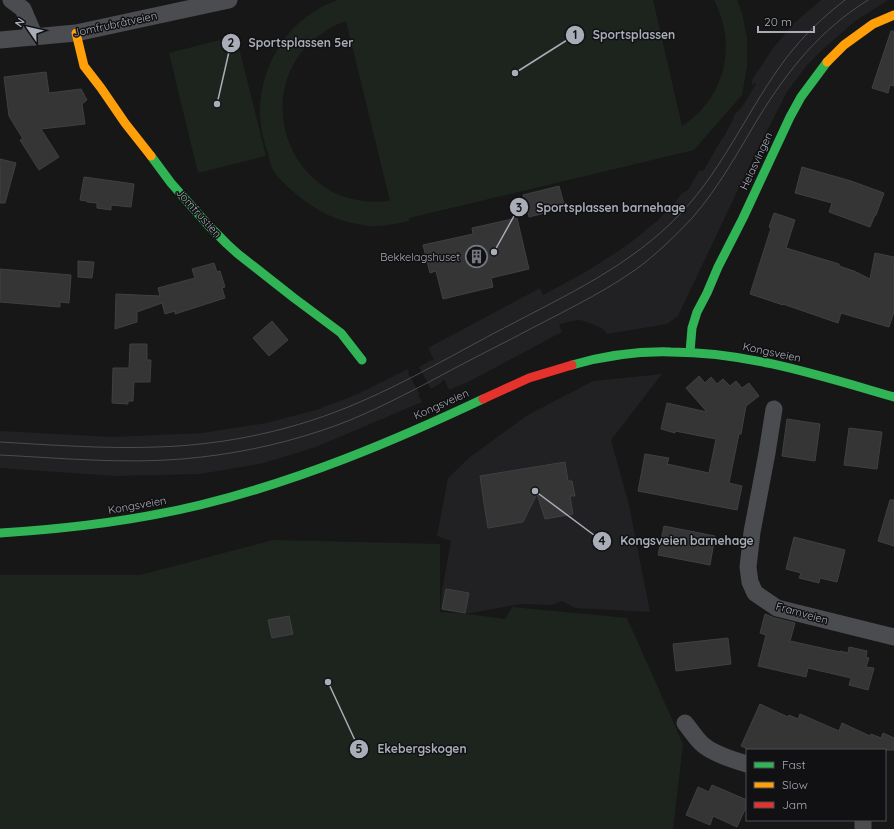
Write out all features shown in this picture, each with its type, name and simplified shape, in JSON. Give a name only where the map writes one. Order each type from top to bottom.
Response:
[{"type":"main road","name":"Heiasvingen","points":[[690,352],[692,328],[697,312],[743,218],[786,124],[802,96],[825,64],[844,45],[873,24],[894,15]]},
{"type":"main road","name":"Jomfrustien","points":[[76,33],[84,66],[171,183],[238,254],[341,333],[362,360]]},
{"type":"main road","name":"Kongsveien","points":[[0,533],[46,530],[96,524],[178,510],[281,482],[383,443],[503,389],[547,372],[568,365],[614,356],[656,352],[690,352],[735,356],[779,365],[894,397]]},
{"type":"street","points":[[11,0],[23,9],[35,37]]},
{"type":"street","name":"Jomfrubråtveien","points":[[0,40],[76,33],[230,0]]},
{"type":"street","name":"Framveien","points":[[774,409],[752,532],[748,567],[750,582],[755,593],[777,608],[894,637]]},
{"type":"street","points":[[686,722],[700,742],[705,746],[729,758],[746,764]]},
{"type":"shaded area","points":[[338,0],[653,0],[682,126],[695,116],[714,93],[724,65],[726,50],[725,35],[721,17],[714,0],[737,0],[742,13],[747,38],[747,67],[742,95],[694,150],[409,218],[409,221],[373,226],[354,224],[328,215],[311,206],[280,179],[272,168],[261,127],[261,94],[272,59],[281,43],[293,29],[306,17],[321,7]],"holes":[[[346,21],[390,201],[375,202],[354,199],[333,192],[316,181],[302,166],[292,149],[285,131],[283,111],[284,91],[290,72],[300,54],[310,43],[327,30]]]},
{"type":"shaded area","points":[[821,0],[888,0],[854,22],[821,51],[807,65],[787,92],[755,154],[678,316],[667,324],[607,334],[603,329],[584,321],[578,320],[564,323],[559,325],[562,332],[468,382],[449,390],[444,379],[441,383],[431,389],[419,367],[434,360],[428,348],[540,288],[543,295],[587,271],[630,243],[658,220],[673,205],[682,193],[688,190],[699,171],[704,170],[734,118],[734,115],[742,107],[756,84],[754,83],[752,86],[752,80],[771,51],[792,25]]},
{"type":"shaded area","points":[[236,36],[266,156],[198,173],[169,53]]},
{"type":"shaded area","points":[[408,369],[408,373],[420,393],[418,395],[422,402],[316,447],[264,463],[200,474],[115,476],[0,468],[0,431],[112,437],[202,433],[266,423],[316,410],[358,394]]},
{"type":"shaded area","points":[[662,374],[611,440],[629,505],[650,612],[575,608],[562,601],[552,605],[521,604],[465,614],[441,610],[442,591],[451,541],[437,536],[448,478],[470,457],[526,416],[593,381]]},
{"type":"shaded area","points":[[273,540],[440,544],[440,612],[505,619],[512,607],[627,618],[683,744],[673,829],[0,829],[0,575],[140,575]]},
{"type":"building","points":[[891,31],[894,31],[894,86],[890,85],[888,93],[872,88]]},
{"type":"building","points":[[46,72],[49,93],[81,89],[87,100],[82,104],[85,124],[41,129],[59,157],[39,170],[20,140],[23,139],[9,116],[4,77]]},
{"type":"building","points":[[0,159],[16,163],[5,203],[0,203]]},
{"type":"building","points":[[802,167],[851,181],[884,193],[870,227],[829,212],[832,203],[795,193]]},
{"type":"building","points":[[84,177],[134,184],[131,207],[111,205],[111,210],[97,208],[97,203],[80,200]]},
{"type":"building","points":[[559,186],[565,208],[529,217],[523,195]]},
{"type":"building","points":[[774,213],[795,220],[786,248],[839,264],[839,266],[870,279],[875,253],[894,257],[894,312],[889,327],[841,313],[838,323],[750,294],[771,228],[769,227]]},
{"type":"building","name":"Bekkelagshuset","points":[[517,218],[529,269],[491,278],[493,287],[443,299],[436,271],[430,273],[423,245],[473,234],[472,228]]},
{"type":"building","points":[[78,261],[94,262],[92,278],[78,277]]},
{"type":"building","points":[[214,263],[217,272],[220,271],[225,287],[222,288],[225,298],[175,314],[175,311],[165,314],[162,303],[137,312],[137,322],[115,329],[116,294],[160,296],[158,288],[195,278],[192,269]]},
{"type":"building","points":[[0,269],[71,275],[69,303],[60,302],[60,307],[0,302]]},
{"type":"building","points":[[272,321],[288,340],[269,356],[253,338]]},
{"type":"building","points":[[130,344],[147,344],[147,360],[151,360],[150,382],[134,382],[133,401],[128,401],[128,404],[112,403],[113,368],[129,368]]},
{"type":"building","points":[[699,376],[705,383],[711,377],[717,384],[723,379],[730,386],[736,381],[742,388],[749,383],[759,396],[746,406],[729,483],[742,486],[737,510],[638,491],[645,454],[669,458],[667,464],[709,473],[716,439],[675,431],[675,433],[661,429],[667,403],[707,412],[686,388]]},
{"type":"building","points":[[787,419],[820,424],[815,461],[782,456]]},
{"type":"building","points":[[849,428],[882,432],[877,469],[844,465]]},
{"type":"building","points":[[565,462],[568,481],[572,481],[575,496],[570,496],[573,514],[545,519],[537,494],[523,522],[488,528],[480,476]]},
{"type":"building","points":[[890,500],[894,500],[894,546],[878,541]]},
{"type":"building","points":[[664,526],[715,536],[710,565],[658,555]]},
{"type":"building","points":[[794,537],[845,550],[837,582],[820,578],[819,583],[799,578],[801,573],[786,569]]},
{"type":"building","points":[[446,589],[469,593],[465,613],[442,609]]},
{"type":"building","points":[[765,614],[795,623],[790,641],[840,652],[848,653],[849,647],[867,651],[866,657],[869,658],[866,667],[874,668],[868,690],[849,685],[851,678],[808,668],[806,677],[758,666],[766,635],[760,633]]},
{"type":"building","points":[[289,616],[293,634],[272,638],[268,620]]},
{"type":"building","points":[[728,638],[731,664],[676,671],[673,644]]},
{"type":"building","points":[[760,704],[788,717],[789,715],[798,719],[800,714],[839,731],[842,723],[870,736],[871,734],[881,738],[883,733],[894,738],[894,750],[748,749],[741,746]]},
{"type":"building","points":[[712,785],[746,800],[746,807],[737,827],[713,816],[710,825],[686,815],[698,787],[709,792]]},
{"type":"tram line","points":[[0,442],[78,446],[157,447],[183,446],[235,439],[311,421],[360,402],[414,376],[598,278],[642,248],[662,231],[682,212],[711,175],[773,76],[787,57],[814,27],[845,0]]},
{"type":"tram line","points":[[0,455],[91,460],[137,461],[182,459],[252,449],[286,441],[334,426],[376,409],[577,305],[643,264],[658,252],[693,217],[720,181],[770,100],[806,52],[835,24],[868,0]]},
{"type":"traffic: fast","points":[[690,352],[692,328],[697,312],[718,267],[743,218],[790,117],[801,97],[827,62]]},
{"type":"traffic: fast","points":[[151,156],[171,183],[227,244],[294,298],[341,333],[362,360]]},
{"type":"traffic: fast","points":[[572,365],[596,359],[634,353],[700,353],[728,356],[784,367],[894,397]]},
{"type":"traffic: fast","points":[[0,533],[75,527],[150,516],[237,495],[344,459],[483,399]]},
{"type":"traffic: slow","points":[[827,62],[844,45],[873,24],[894,15]]},
{"type":"traffic: slow","points":[[76,33],[84,66],[151,156]]},
{"type":"traffic: jam","points":[[483,399],[529,378],[572,365]]},
{"type":"place","name":"Sportsplassen","points":[[515,73]]},
{"type":"place","name":"Sportsplassen 5er","points":[[217,104]]},
{"type":"place","name":"Sportsplassen barnehage","points":[[494,252]]},
{"type":"place","name":"Bekkelagshuset","points":[[476,257]]},
{"type":"place","name":"Kongsveien barnehage","points":[[535,491]]},
{"type":"place","name":"Ekebergskogen","points":[[328,682]]}]
